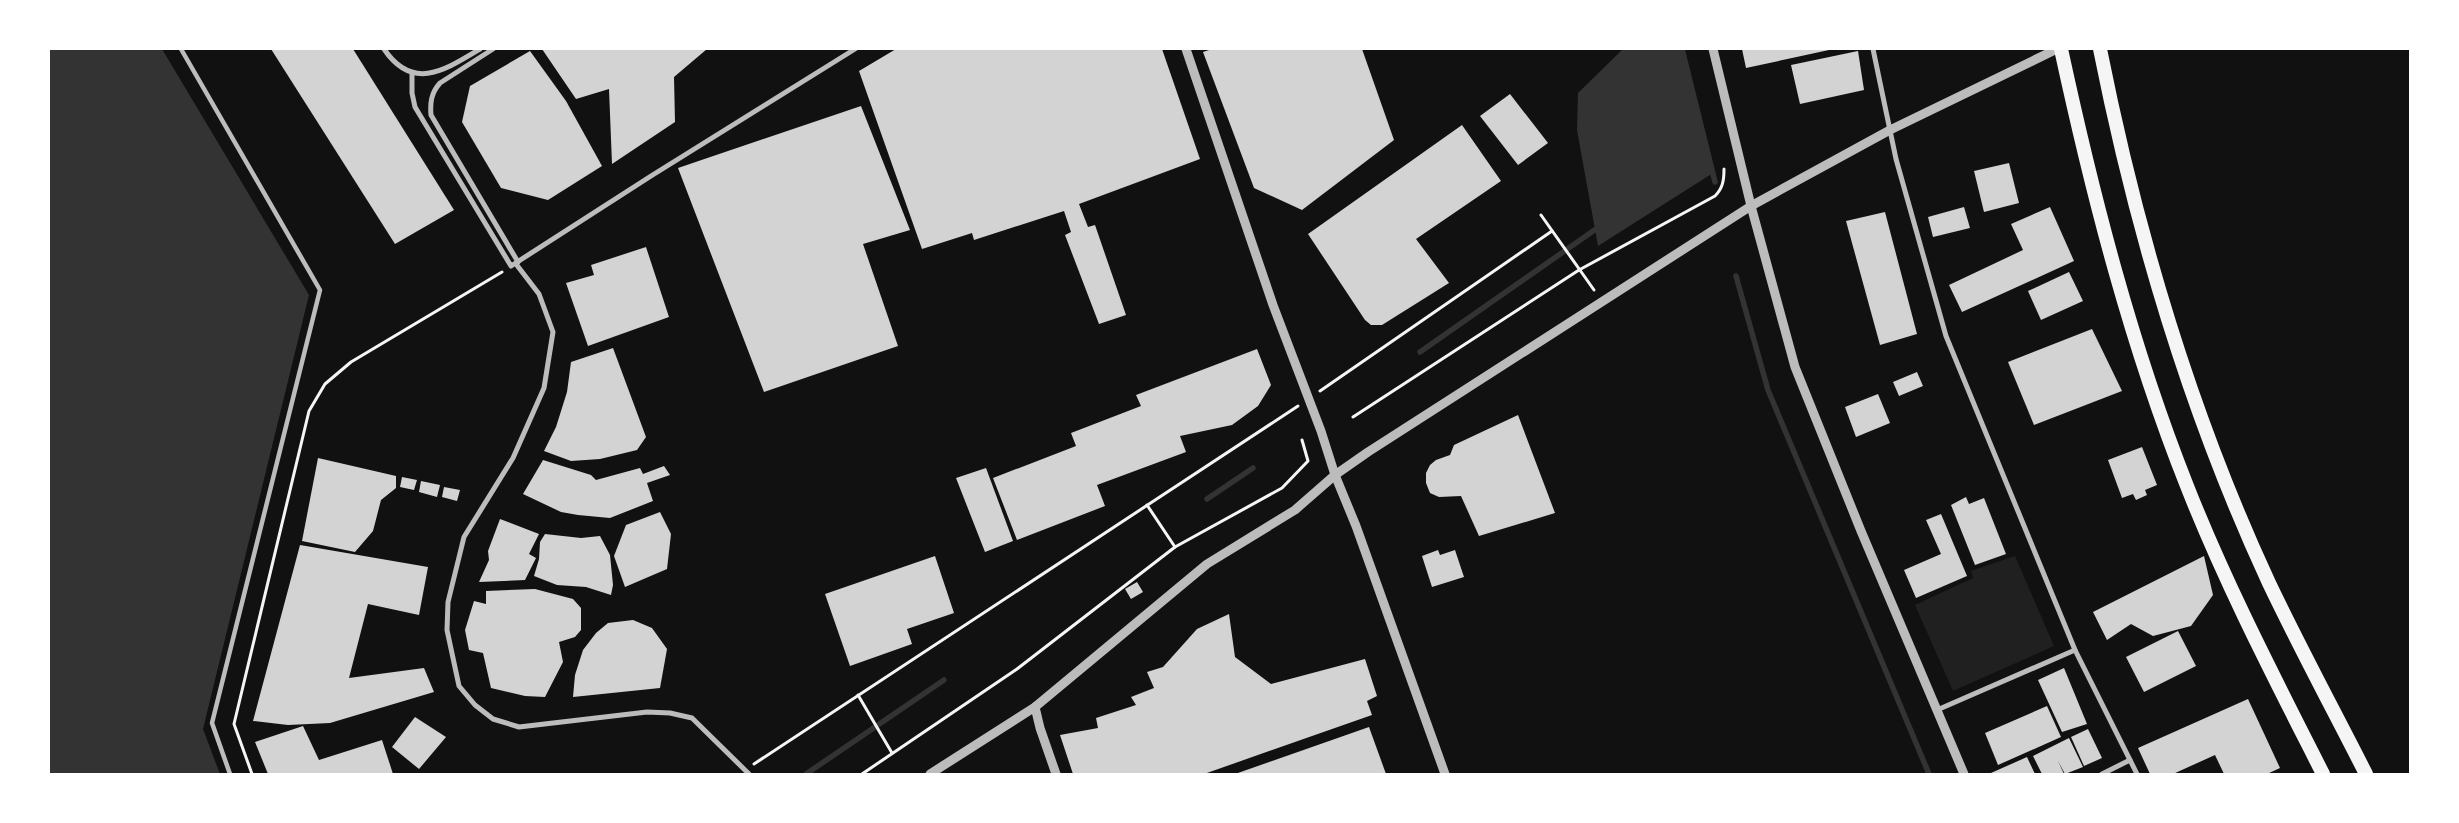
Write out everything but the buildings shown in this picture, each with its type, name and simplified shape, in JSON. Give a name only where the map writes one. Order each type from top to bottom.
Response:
[{"type":"highway","points":[[2059,49],[2108,248],[2153,390],[2186,485],[2235,600],[2323,774]]},
{"type":"highway","points":[[2100,49],[2143,233],[2187,374],[2217,455],[2269,582],[2366,774]]},
{"type":"street","points":[[181,49],[320,290],[212,723],[230,774]]},
{"type":"street","points":[[384,49],[396,64],[412,73],[430,74],[480,49]]},
{"type":"street","points":[[493,49],[440,83],[434,90],[431,98],[431,115],[515,264]]},
{"type":"street","points":[[515,264],[854,49]]},
{"type":"street","points":[[1186,49],[1335,475],[1356,526],[1445,774]]},
{"type":"street","points":[[1713,49],[1751,206],[1795,367],[1857,522],[1964,774]]},
{"type":"street","points":[[1873,49],[1896,159],[1946,336],[2074,650],[2137,774]]},
{"type":"street","points":[[930,774],[1035,707],[1207,564],[1295,510],[1335,475],[1751,206],[1890,130],[2059,49]]},
{"type":"street","points":[[412,73],[412,93],[415,106],[515,264],[539,294],[553,332],[541,395],[513,458],[464,537],[448,602],[447,630],[459,686],[474,705],[493,719],[519,727],[647,712],[670,713],[692,718],[747,772]]},
{"type":"street","points":[[1937,710],[2074,650]]},
{"type":"street","points":[[1035,707],[1040,728],[1056,774]]},
{"type":"street","points":[[2102,774],[2130,760]]},
{"type":"path","points":[[1352,417],[1579,270],[1715,196],[1724,180],[1724,169]]},
{"type":"path","points":[[1541,215],[1602,302]]},
{"type":"path","points":[[747,772],[858,696],[1308,399],[1552,231]]},
{"type":"path","points":[[252,774],[234,724],[309,412],[325,384],[352,362],[515,264]]},
{"type":"path","points":[[862,774],[1017,669],[1175,547],[1282,488],[1308,461],[1302,440]]},
{"type":"path","points":[[1147,505],[1175,547]]},
{"type":"path","points":[[858,696],[892,754]]},
{"type":"shaded area","points":[[49,49],[162,49],[309,295],[203,729],[220,774],[49,774]]},
{"type":"shaded area","points":[[1623,49],[1682,49],[1713,173],[1598,246],[1577,130],[1578,93]]},
{"type":"shaded area","points":[[2015,556],[2054,646],[1953,691],[1915,605],[1973,578],[1971,571]]},
{"type":"waterway","points":[[1682,49],[1715,182]]},
{"type":"waterway","points":[[1420,352],[1596,229]]},
{"type":"waterway","points":[[1736,276],[1768,390],[1929,774]]},
{"type":"waterway","points":[[1207,499],[1253,468]]},
{"type":"waterway","points":[[806,774],[944,680]]}]
